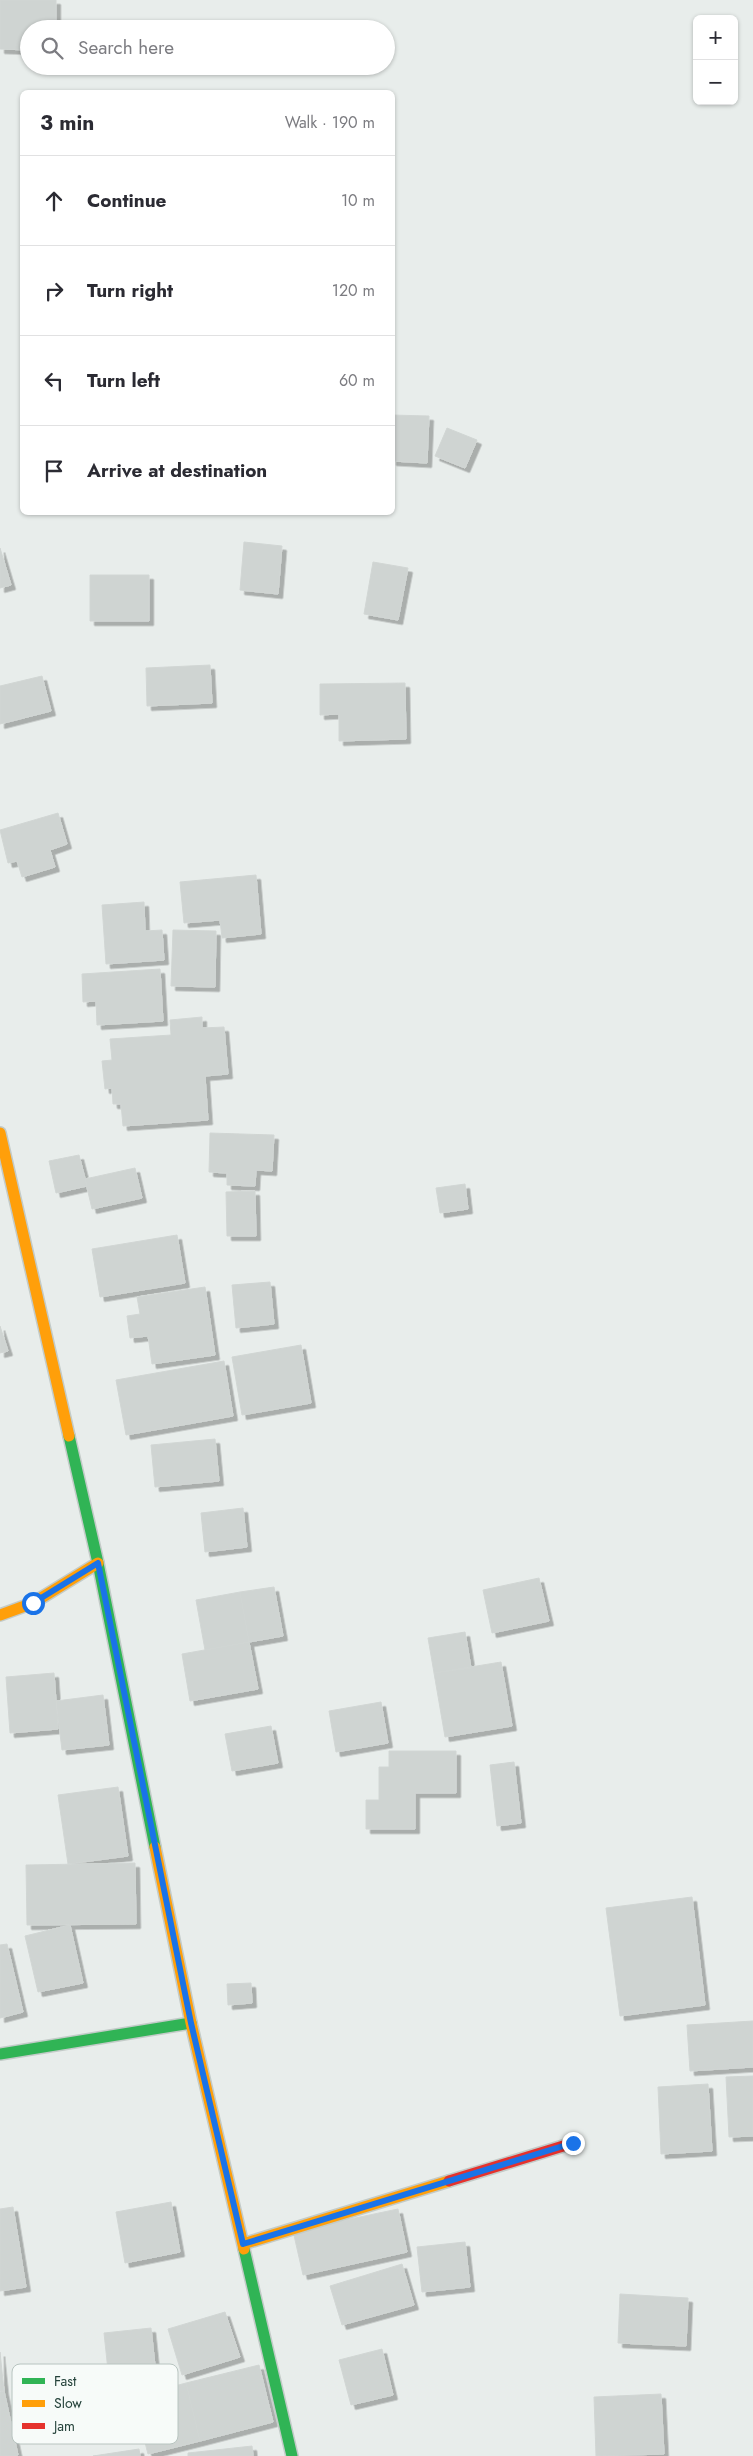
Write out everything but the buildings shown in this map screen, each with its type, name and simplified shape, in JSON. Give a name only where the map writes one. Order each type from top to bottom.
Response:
[{"type":"main road","points":[[0,1133],[98,1563],[191,2023],[292,2456]]},
{"type":"main road","points":[[0,1615],[33,1603],[98,1563]]},
{"type":"main road","points":[[0,2054],[191,2023]]},
{"type":"main road","points":[[243,2244],[573,2143]]},
{"type":"traffic: fast","points":[[69,1436],[98,1563],[155,1847]]},
{"type":"traffic: fast","points":[[0,2054],[191,2023]]},
{"type":"traffic: fast","points":[[244,2249],[292,2456]]},
{"type":"traffic: slow","points":[[0,1133],[69,1436]]},
{"type":"traffic: slow","points":[[0,1615],[33,1603],[98,1563]]},
{"type":"traffic: slow","points":[[155,1847],[191,2023],[244,2249]]},
{"type":"traffic: slow","points":[[243,2244],[449,2181]]},
{"type":"traffic: jam","points":[[449,2181],[573,2143]]},
{"type":"route","points":[[33,1603],[98,1563],[191,2023],[243,2244],[573,2143]]}]
